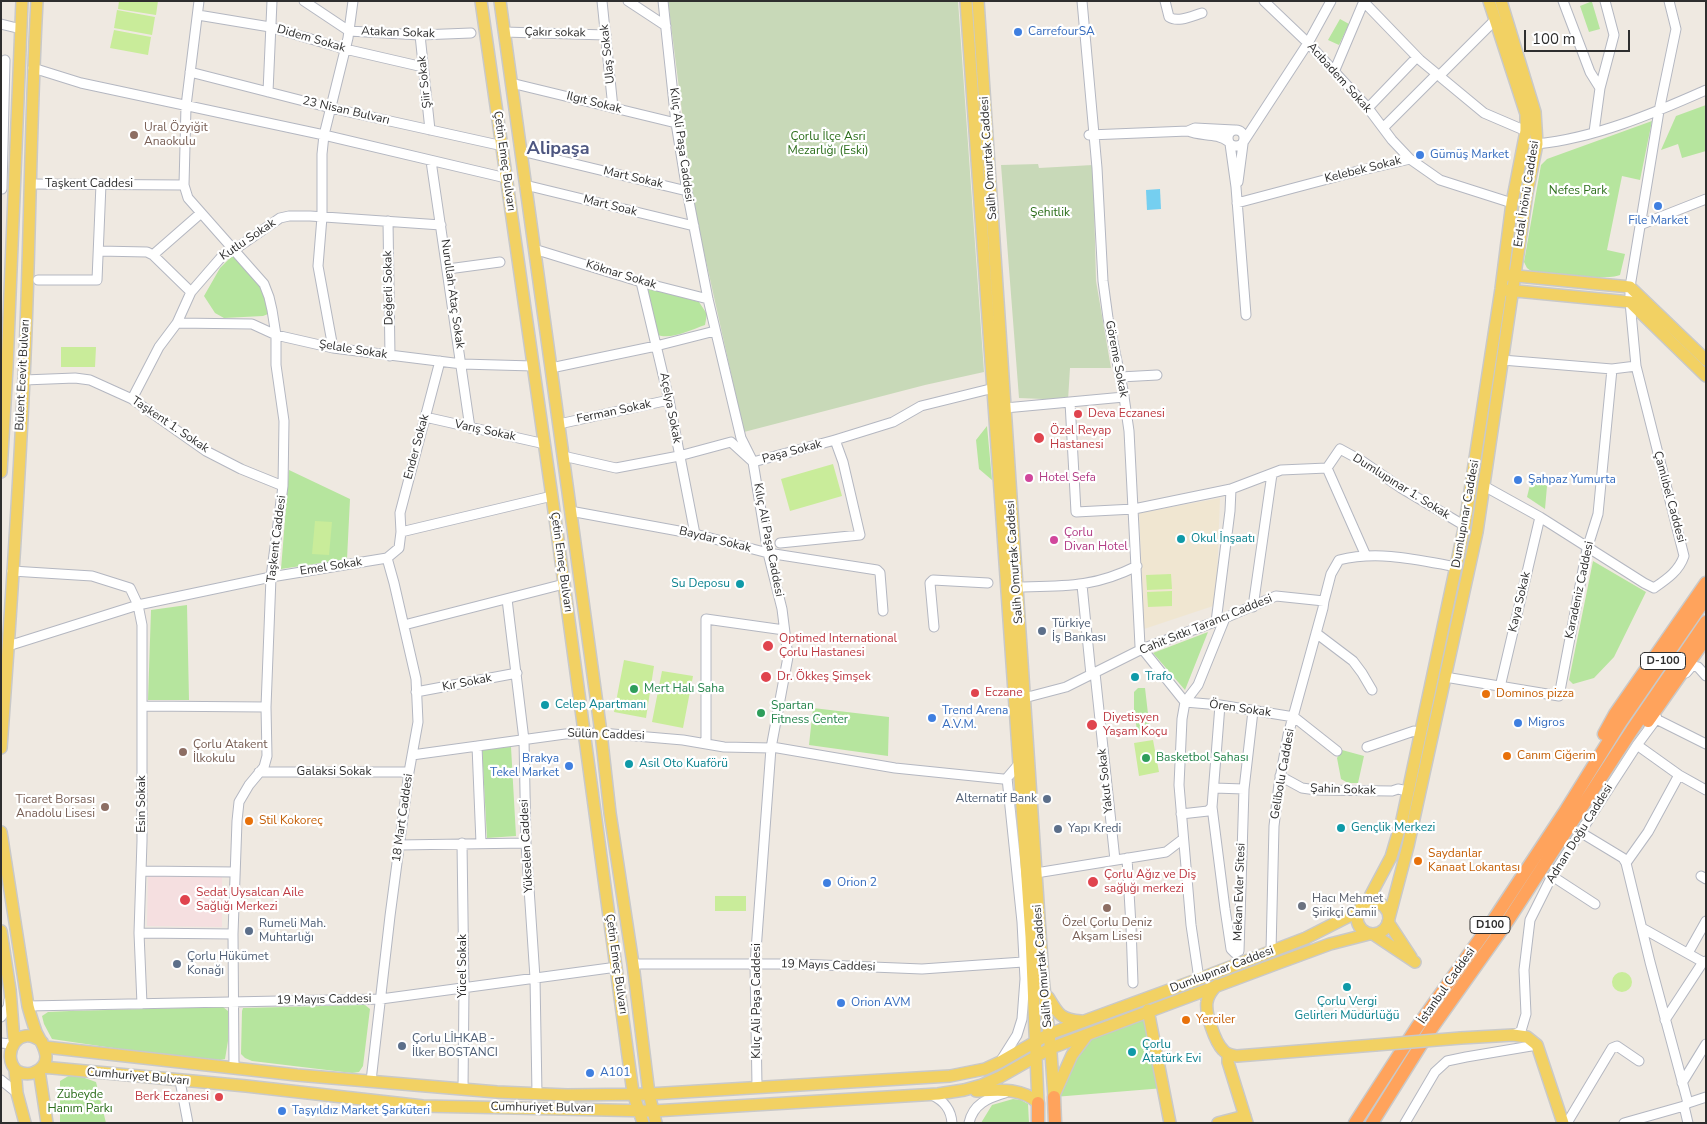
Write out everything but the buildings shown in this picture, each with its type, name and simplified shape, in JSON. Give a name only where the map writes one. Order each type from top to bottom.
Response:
[{"type":"highway","points":[[1595,764],[1596,752],[1614,714],[1706,583]]},
{"type":"highway","name":"D-100","points":[[1620,723],[1706,598]]},
{"type":"highway","name":"İstanbul Caddesi","points":[[1372,1123],[1429,1032],[1505,925],[1632,730],[1706,622]]},
{"type":"highway","points":[[1608,767],[1618,762],[1626,754],[1706,638]]},
{"type":"highway","name":"İstanbul Caddesi","points":[[1354,1123],[1418,1027],[1494,919],[1620,723]]},
{"type":"highway","name":"Salih Omurtak Caddesi","points":[[1054,1097],[1055,1123]]},
{"type":"highway","name":"Salih Omurtak Caddesi","points":[[1038,1103],[1038,1123]]},
{"type":"main road","name":"Bülent Ecevit Bulvarı","points":[[1,472],[6,189],[22,1]]},
{"type":"main road","name":"Bülent Ecevit Bulvarı","points":[[1,748],[24,380],[33,68],[37,1]]},
{"type":"main road","name":"Çetin Emeç Bulvarı","points":[[481,1],[585,733],[633,1093],[643,1123]]},
{"type":"main road","name":"Çetin Emeç Bulvarı","points":[[500,1],[601,733],[610,812],[633,964],[649,1094],[656,1123]]},
{"type":"main road","name":"Salih Omurtak Caddesi","points":[[966,1],[1031,936],[1038,1103]]},
{"type":"main road","name":"Salih Omurtak Caddesi","points":[[978,1],[1043,978],[1050,1034],[1054,1097]]},
{"type":"main road","points":[[1489,1],[1526,114],[1526,131],[1512,203],[1509,275],[1630,288],[1706,360]]},
{"type":"main road","name":"Erdal İnönü Caddesi","points":[[1502,360],[1509,275],[1537,144],[1535,112],[1504,3]]},
{"type":"main road","points":[[1507,290],[1630,302],[1706,376]]},
{"type":"main road","name":"Dumlupınar Caddesi","points":[[1050,1034],[1306,938],[1362,907],[1390,857],[1408,791],[1466,524],[1507,290]]},
{"type":"main road","name":"Dumlupınar Caddesi","points":[[1388,920],[1408,846],[1470,569],[1502,360]]},
{"type":"main road","points":[[1,832],[28,1006],[36,1030],[44,1045],[46,1058],[40,1069],[47,1123]]},
{"type":"main road","points":[[1371,934],[1381,932],[1388,920],[1388,913],[1381,905],[1371,902],[1362,907],[1357,920],[1358,925],[1365,932],[1415,962],[1388,920]]},
{"type":"main road","points":[[1,931],[10,990],[9,1065],[25,1123]]},
{"type":"main road","name":"Dumlupınar Caddesi","points":[[1089,1033],[1330,944],[1371,934]]},
{"type":"main road","points":[[1206,1007],[1210,993],[1218,984]]},
{"type":"main road","points":[[1045,993],[1056,1010],[1064,1018],[1082,1022]]},
{"type":"main road","points":[[1193,994],[1200,998],[1206,1007],[1212,1029],[1223,1050],[1228,1054],[1237,1056],[1513,1035],[1531,1043],[1565,1123]]},
{"type":"main road","points":[[1148,1010],[1170,1123]]},
{"type":"main road","points":[[1054,1097],[1072,1055],[1089,1033]]},
{"type":"main road","name":"Cumhuriyet Bulvarı","points":[[40,1069],[282,1090],[423,1106],[653,1111],[935,1094],[964,1090],[982,1086],[1051,1048],[1089,1033]]},
{"type":"main road","name":"Cumhuriyet Bulvarı","points":[[44,1045],[234,1068],[463,1089],[537,1094],[649,1094],[757,1086],[873,1082],[950,1076],[985,1069],[1050,1034]]},
{"type":"main road","points":[[9,1042],[25,1035],[31,1036],[44,1045]]},
{"type":"main road","points":[[1531,1043],[1556,1123]]},
{"type":"main road","points":[[1218,1123],[1246,1119],[1228,1062],[1228,1054]]},
{"type":"main road","points":[[9,1065],[27,1074],[40,1069]]},
{"type":"main road","points":[[935,1094],[995,1090],[1011,1091],[1032,1097],[1038,1103]]},
{"type":"street","points":[[184,185],[186,106],[200,1]]},
{"type":"street","points":[[268,92],[272,1]]},
{"type":"street","name":"Atakan Sokak","points":[[304,1],[349,31],[420,35],[471,33]]},
{"type":"street","points":[[333,348],[318,266],[322,217],[322,154],[324,135],[345,50],[354,1]]},
{"type":"street","name":"Ulaş Sokak","points":[[602,1],[613,108]]},
{"type":"street","points":[[628,1],[666,26]]},
{"type":"street","name":"Kılıç Ali Paşa Caddesi","points":[[663,1],[676,123],[687,191],[708,299],[741,438],[753,462],[768,553],[782,610],[788,657],[771,748],[754,964],[757,1086]]},
{"type":"street","name":"Göreme Sokak","points":[[1082,1],[1103,281],[1129,431],[1139,636],[1142,650]]},
{"type":"street","points":[[1165,1],[1169,17],[1172,19],[1178,20],[1202,13]]},
{"type":"street","name":"Acıbadem Sokak","points":[[1264,1],[1308,43],[1368,108],[1392,140],[1410,159]]},
{"type":"street","points":[[1188,131],[1196,134],[1219,136],[1235,147],[1244,142],[1308,43],[1331,1]]},
{"type":"street","points":[[1563,1],[1590,72],[1600,88]]},
{"type":"street","points":[[1594,132],[1600,88],[1614,34],[1605,1]]},
{"type":"street","name":"Çamlıbel Caddesi","points":[[1484,486],[1540,517],[1654,588],[1666,580],[1681,565],[1684,556],[1636,366],[1630,302],[1630,288],[1659,111],[1676,29],[1669,1]]},
{"type":"street","points":[[1334,72],[1364,2],[1417,57],[1484,113],[1526,131]]},
{"type":"street","name":"Didem Sokak","points":[[198,15],[270,27],[345,50],[423,67]]},
{"type":"street","points":[[1383,128],[1495,20]]},
{"type":"street","points":[[1,24],[21,29]]},
{"type":"street","name":"Çakır sokak","points":[[504,32],[606,35]]},
{"type":"street","name":"Şiir Sokak","points":[[420,35],[430,130]]},
{"type":"street","points":[[1368,108],[1417,57]]},
{"type":"street","points":[[6,189],[2,123],[3,59],[18,63]]},
{"type":"street","points":[[33,68],[81,83],[324,135],[506,178]]},
{"type":"street","name":"23 Nisan Bulvarı","points":[[190,72],[331,108],[503,146]]},
{"type":"street","name":"Ilgıt Sokak","points":[[511,82],[676,123]]},
{"type":"street","points":[[1537,144],[1566,141],[1659,111],[1706,90]]},
{"type":"street","points":[[1246,315],[1236,187],[1228,136],[1235,130],[1260,118]]},
{"type":"street","points":[[1091,135],[1188,131],[1195,128],[1235,130],[1243,133],[1244,142],[1236,187]]},
{"type":"street","name":"Mart Sokak","points":[[521,151],[687,191]]},
{"type":"street","name":"Kelebek Sokak","points":[[1237,203],[1410,159],[1440,180],[1512,203]]},
{"type":"street","name":"Nurullah Ataç Sokak","points":[[431,161],[470,428]]},
{"type":"street","name":"Taşkent Caddesi","points":[[31,184],[184,185],[188,198],[264,284],[269,296],[276,335],[276,365],[284,421],[283,486],[271,577],[266,707],[267,756],[264,767],[238,802],[233,934],[234,1068]]},
{"type":"street","points":[[38,280],[97,280],[101,184]]},
{"type":"street","name":"Mart Soak","points":[[525,185],[694,226]]},
{"type":"street","points":[[1640,225],[1706,199]]},
{"type":"street","points":[[152,255],[201,213]]},
{"type":"street","name":"Kutlu Sokak","points":[[132,399],[159,347],[177,323],[191,292],[224,254],[234,250],[280,218],[289,216],[322,217],[441,224]]},
{"type":"street","name":"Değerli Sokak","points":[[388,221],[390,356]]},
{"type":"street","name":"Köknar Sokak","points":[[534,249],[641,282],[708,299]]},
{"type":"street","points":[[98,251],[147,252],[191,292]]},
{"type":"street","points":[[448,269],[500,262]]},
{"type":"street","name":"Açelya Sokak","points":[[641,282],[669,400],[694,534]]},
{"type":"street","name":"Şelale Sokak","points":[[177,323],[252,324],[276,335],[333,348],[462,364],[533,366]]},
{"type":"street","points":[[551,368],[656,346],[715,331]]},
{"type":"street","points":[[1502,360],[1612,369],[1636,366]]},
{"type":"street","name":"Ender Sokak","points":[[402,532],[400,513],[440,361]]},
{"type":"street","name":"Karadeniz Caddesi","points":[[1445,677],[1559,696],[1587,548],[1598,514],[1612,369]]},
{"type":"street","points":[[1120,377],[1157,375]]},
{"type":"street","name":"Taşkent 1. Sokak","points":[[24,380],[75,378],[90,380],[132,399],[206,451],[241,469],[283,486]]},
{"type":"street","name":"Paşa Sokak","points":[[563,456],[616,468],[679,456],[731,442],[753,462],[894,422],[921,406],[994,388]]},
{"type":"street","points":[[1005,408],[1124,397]]},
{"type":"street","name":"Ferman Sokak","points":[[559,424],[669,400]]},
{"type":"street","points":[[1070,402],[1076,512],[1134,508],[1231,489],[1280,470],[1327,468],[1366,556]]},
{"type":"street","name":"Varış Sokak","points":[[425,418],[544,444]]},
{"type":"street","points":[[780,543],[860,535],[847,478],[835,440]]},
{"type":"street","name":"Dumlupınar 1. Sokak","points":[[1327,468],[1340,449],[1362,461],[1401,488],[1460,523],[1466,524]]},
{"type":"street","points":[[1253,606],[1272,474]]},
{"type":"street","points":[[1199,979],[1191,925],[1179,785],[1182,719],[1185,702],[1198,685],[1221,620],[1231,489]]},
{"type":"street","points":[[387,558],[399,548],[402,532],[552,496]]},
{"type":"street","name":"Baydar Sokak","points":[[570,511],[694,534],[768,553],[877,570],[880,573],[883,611]]},
{"type":"street","name":"Kaya Sokak","points":[[1500,687],[1540,517]]},
{"type":"street","points":[[1324,601],[1331,574],[1339,560],[1366,556],[1390,556],[1457,567]]},
{"type":"street","name":"Emel Sokak","points":[[8,646],[138,605],[271,577],[387,558]]},
{"type":"street","name":"18 Mart Caddesi","points":[[371,1081],[399,844],[418,722],[416,679],[387,558]]},
{"type":"street","points":[[1017,587],[1082,585],[1118,576],[1137,566]]},
{"type":"street","points":[[12,571],[92,576],[130,588],[138,605]]},
{"type":"street","points":[[934,627],[930,583],[933,580],[988,583]]},
{"type":"street","points":[[404,625],[564,584]]},
{"type":"street","name":"Yakut Sokak","points":[[1082,585],[1115,860]]},
{"type":"street","name":"Cahit Sıtkı Tarancı Caddesi","points":[[1024,698],[1066,687],[1142,650],[1221,620],[1276,596],[1324,601]]},
{"type":"street","name":"Yükselen Caddesi","points":[[507,599],[524,740],[526,843],[535,978],[537,1094]]},
{"type":"street","name":"Gelibolu Caddesi","points":[[1271,951],[1274,826],[1280,776],[1288,735],[1324,601]]},
{"type":"street","name":"Esin Sokak","points":[[138,605],[142,625],[139,933],[142,1004]]},
{"type":"street","points":[[706,744],[706,619],[784,630]]},
{"type":"street","points":[[1316,633],[1352,661],[1372,690]]},
{"type":"street","points":[[1142,650],[1185,702]]},
{"type":"street","name":"Adnan Doğu Caddesi","points":[[1513,1035],[1521,1031],[1526,1014],[1524,970],[1530,920],[1552,876],[1692,666],[1698,667],[1706,676]]},
{"type":"street","name":"Kır Sokak","points":[[416,692],[517,673]]},
{"type":"street","name":"Ören Sokak","points":[[1185,702],[1220,705],[1294,717]]},
{"type":"street","points":[[1181,814],[1208,811],[1212,807],[1220,705]]},
{"type":"street","points":[[142,706],[266,707]]},
{"type":"street","name":"Mekan Evler Sitesi","points":[[1212,807],[1224,909],[1231,950],[1235,953],[1239,951],[1244,789],[1253,711]]},
{"type":"street","points":[[1294,717],[1337,751]]},
{"type":"street","points":[[1656,719],[1706,744]]},
{"type":"street","points":[[1367,748],[1414,731],[1420,734]]},
{"type":"street","name":"Sülün Caddesi","points":[[412,755],[565,734],[601,733],[683,740],[724,747],[771,748],[895,768],[969,777],[1007,778]]},
{"type":"street","points":[[1638,745],[1679,775],[1706,790]]},
{"type":"street","points":[[477,746],[481,843]]},
{"type":"street","points":[[1000,1062],[1017,1035],[1022,1019],[1025,979],[1022,922],[1007,778],[1018,765]]},
{"type":"street","name":"Galaksi Sokak","points":[[259,772],[410,772]]},
{"type":"street","points":[[1626,863],[1648,832],[1679,775]]},
{"type":"street","name":"Şahin Sokak","points":[[1280,776],[1302,788],[1316,790],[1392,791],[1398,789],[1408,791]]},
{"type":"street","points":[[1214,788],[1244,789]]},
{"type":"street","points":[[1580,832],[1623,858],[1626,863],[1682,1083],[1688,1123]]},
{"type":"street","points":[[1036,873],[1166,852],[1183,838]]},
{"type":"street","name":"Yücel Sokak","points":[[462,843],[463,1089]]},
{"type":"street","points":[[399,844],[526,843]]},
{"type":"street","points":[[1127,858],[1133,983]]},
{"type":"street","points":[[141,872],[235,872]]},
{"type":"street","points":[[1552,876],[1595,904]]},
{"type":"street","points":[[1688,953],[1706,921]]},
{"type":"street","points":[[1642,928],[1704,961],[1665,1020]]},
{"type":"street","points":[[139,933],[233,934]]},
{"type":"street","name":"19 Mayıs Caddesi","points":[[633,964],[798,964],[922,969],[1023,962]]},
{"type":"street","name":"19 Mayıs Caddesi","points":[[28,1006],[381,999],[617,967]]},
{"type":"street","points":[[1,1017],[8,1007],[10,990]]},
{"type":"street","points":[[1405,1123],[1435,1072],[1447,1061],[1531,1043]]},
{"type":"street","points":[[1682,1083],[1706,1044]]},
{"type":"street","points":[[1565,1123],[1612,1048],[1617,1046],[1639,1061]]},
{"type":"street","points":[[1,1080],[18,1093]]},
{"type":"street","points":[[180,1081],[188,1123]]},
{"type":"street","points":[[969,1123],[976,1108],[988,1098],[1011,1091]]},
{"type":"street","points":[[935,1094],[948,1107],[952,1123]]},
{"type":"street","points":[[1624,1123],[1706,1097]]},
{"type":"shaded area","points":[[1220,498],[1216,605],[1144,629],[1139,513]]},
{"type":"shaded area","name":"Sedat Uysalcan Aile Sağlığı Merkezi","points":[[148,874],[222,874],[222,927],[147,926]]},
{"type":"green space","points":[[119,1],[158,1],[156,15],[118,9]]},
{"type":"green space","name":"Çorlu İlçe Asri Mezarlığı (Eski)","points":[[668,1],[958,1],[984,372],[925,385],[744,432],[694,207]]},
{"type":"green space","points":[[1592,2],[1600,29],[1589,32],[1580,6]]},
{"type":"green space","points":[[117,10],[155,17],[152,35],[114,28]]},
{"type":"green space","points":[[1340,19],[1349,24],[1339,45],[1328,40]]},
{"type":"green space","points":[[114,30],[151,37],[148,55],[110,48]]},
{"type":"green space","points":[[1706,105],[1706,151],[1682,158],[1678,144],[1661,150],[1676,116]]},
{"type":"green space","name":"Nefes Park","points":[[1652,121],[1640,180],[1622,176],[1607,250],[1625,254],[1620,275],[1613,277],[1577,276],[1531,271],[1527,268],[1524,262],[1541,165],[1547,159]]},
{"type":"green space","name":"Şehitlik","points":[[1038,164],[1039,168],[1093,165],[1096,281],[1111,368],[1070,368],[1068,400],[1019,398],[1001,165]]},
{"type":"green space","points":[[234,254],[262,285],[268,314],[263,316],[224,318],[215,313],[204,296],[220,268]]},
{"type":"green space","points":[[649,288],[699,302],[707,314],[705,325],[673,336],[655,334],[645,295]]},
{"type":"green space","points":[[61,347],[96,347],[95,367],[61,367]]},
{"type":"green space","points":[[987,426],[992,480],[979,469],[976,440]]},
{"type":"green space","points":[[833,464],[842,496],[790,511],[781,479]]},
{"type":"green space","points":[[289,470],[350,499],[347,559],[281,569]]},
{"type":"green space","points":[[1531,481],[1547,486],[1545,509],[1527,497]]},
{"type":"green space","points":[[315,521],[332,522],[329,555],[312,554]]},
{"type":"green space","points":[[1593,561],[1646,592],[1614,657],[1594,678],[1573,684],[1569,680]]},
{"type":"green space","points":[[1171,574],[1172,589],[1147,590],[1146,575]]},
{"type":"green space","points":[[1172,591],[1172,606],[1148,607],[1147,592]]},
{"type":"green space","points":[[187,605],[189,700],[148,700],[151,610]]},
{"type":"green space","points":[[1208,632],[1185,690],[1153,653]]},
{"type":"green space","name":"Mert Halı Saha","points":[[624,660],[654,666],[646,718],[614,712]]},
{"type":"green space","name":"Mert Halı Saha","points":[[662,671],[693,676],[683,728],[652,722]]},
{"type":"green space","points":[[1138,688],[1145,688],[1150,731],[1139,732],[1137,730],[1134,692]]},
{"type":"green space","points":[[813,708],[889,717],[888,756],[809,745]]},
{"type":"green space","name":"Basketbol Sahası","points":[[1153,740],[1159,772],[1139,776],[1134,743]]},
{"type":"green space","points":[[511,747],[516,836],[487,838],[482,748]]},
{"type":"green space","points":[[1342,750],[1364,756],[1358,783],[1348,783],[1341,779],[1337,758]]},
{"type":"green space","points":[[715,896],[746,896],[746,911],[715,911]]},
{"type":"green space","points":[[1618,972],[1626,972],[1632,978],[1632,986],[1626,992],[1618,992],[1612,986],[1612,978]]},
{"type":"green space","points":[[365,1005],[370,1009],[363,1066],[359,1072],[352,1073],[252,1061],[241,1054],[243,1008]]},
{"type":"green space","points":[[223,1007],[228,1011],[228,1041],[225,1059],[220,1060],[147,1053],[52,1039],[42,1016],[48,1012]]},
{"type":"green space","points":[[1148,1010],[1164,1088],[1054,1097],[1089,1033]]},
{"type":"green space","name":"Zübeyde Hanım Parkı","points":[[70,1075],[96,1082],[106,1123],[60,1123],[60,1081]]},
{"type":"green space","points":[[1013,1099],[1021,1100],[1028,1104],[1029,1123],[981,1123],[992,1105]]},
{"type":"water","points":[[1160,189],[1161,209],[1147,210],[1146,190]]},
{"type":"place","name":"CarrefourSA","points":[[1018,32]]},
{"type":"place","name":"Ural Özyiğit Anaokulu","points":[[134,135]]},
{"type":"place","name":"Gümüş Market","points":[[1420,155]]},
{"type":"place","name":"File Market","points":[[1658,206]]},
{"type":"place","name":"Deva Eczanesi","points":[[1078,414]]},
{"type":"place","name":"Özel Reyap Hastanesi","points":[[1039,438]]},
{"type":"place","name":"Hotel Sefa","points":[[1029,478]]},
{"type":"place","name":"Şahpaz Yumurta","points":[[1518,480]]},
{"type":"place","name":"Okul İnşaatı","points":[[1181,539]]},
{"type":"place","name":"Çorlu Divan Hotel","points":[[1054,540]]},
{"type":"place","name":"Su Deposu","points":[[740,584]]},
{"type":"place","name":"Türkiye İş Bankası","points":[[1042,631]]},
{"type":"place","name":"Optimed International Çorlu Hastanesi","points":[[768,646]]},
{"type":"place","name":"Dr. Ökkeş Şimşek","points":[[766,677]]},
{"type":"place","name":"Trafo","points":[[1135,677]]},
{"type":"place","name":"Mert Halı Saha","points":[[634,689]]},
{"type":"place","name":"Eczane","points":[[975,693]]},
{"type":"place","name":"Dominos pizza","points":[[1486,694]]},
{"type":"place","name":"Celep Apartmanı","points":[[545,705]]},
{"type":"place","name":"Spartan Fitness Center","points":[[761,713]]},
{"type":"place","name":"Trend Arena A.V.M.","points":[[932,718]]},
{"type":"place","name":"Migros","points":[[1518,723]]},
{"type":"place","name":"Diyetisyen Yaşam Koçu","points":[[1092,725]]},
{"type":"place","name":"Çorlu Atakent İlkokulu","points":[[183,752]]},
{"type":"place","name":"Canım Ciğerim","points":[[1507,756]]},
{"type":"place","name":"Basketbol Sahası","points":[[1146,758]]},
{"type":"place","name":"Asil Oto Kuaförü","points":[[629,764]]},
{"type":"place","name":"Brakya Tekel Market","points":[[569,766]]},
{"type":"place","name":"Alternatif Bank","points":[[1047,799]]},
{"type":"place","name":"Ticaret Borsası Anadolu Lisesi","points":[[105,807]]},
{"type":"place","name":"Stil Kokoreç","points":[[249,821]]},
{"type":"place","name":"Gençlik Merkezi","points":[[1341,828]]},
{"type":"place","name":"Yapı Kredi","points":[[1058,829]]},
{"type":"place","name":"Saydanlar Kanaat Lokantası","points":[[1418,861]]},
{"type":"place","name":"Çorlu Ağız ve Diş sağlığı merkezi","points":[[1093,882]]},
{"type":"place","name":"Orion 2","points":[[827,883]]},
{"type":"place","name":"Sedat Uysalcan Aile Sağlığı Merkezi","points":[[185,900]]},
{"type":"place","name":"Hacı Mehmet Şirikçi Camii","points":[[1302,906]]},
{"type":"place","name":"Özel Çorlu Deniz Akşam Lisesi","points":[[1107,908]]},
{"type":"place","name":"Rumeli Mah. Muhtarlığı","points":[[249,931]]},
{"type":"place","name":"Çorlu Hükümet Konağı","points":[[177,964]]},
{"type":"place","name":"Çorlu Vergi Gelirleri Müdürlüğü","points":[[1347,987]]},
{"type":"place","name":"Orion AVM","points":[[841,1003]]},
{"type":"place","name":"Yerciler","points":[[1186,1020]]},
{"type":"place","name":"Çorlu LİHKAB - İlker BOSTANCI","points":[[402,1046]]},
{"type":"place","name":"Çorlu Atatürk Evi","points":[[1132,1052]]},
{"type":"place","name":"A101","points":[[590,1073]]},
{"type":"place","name":"Berk Eczanesi","points":[[219,1097]]},
{"type":"place","name":"Taşyıldız Market Şarküteri","points":[[282,1111]]},
{"type":"district","name":"Alipaşa","points":[[558,150]]}]
